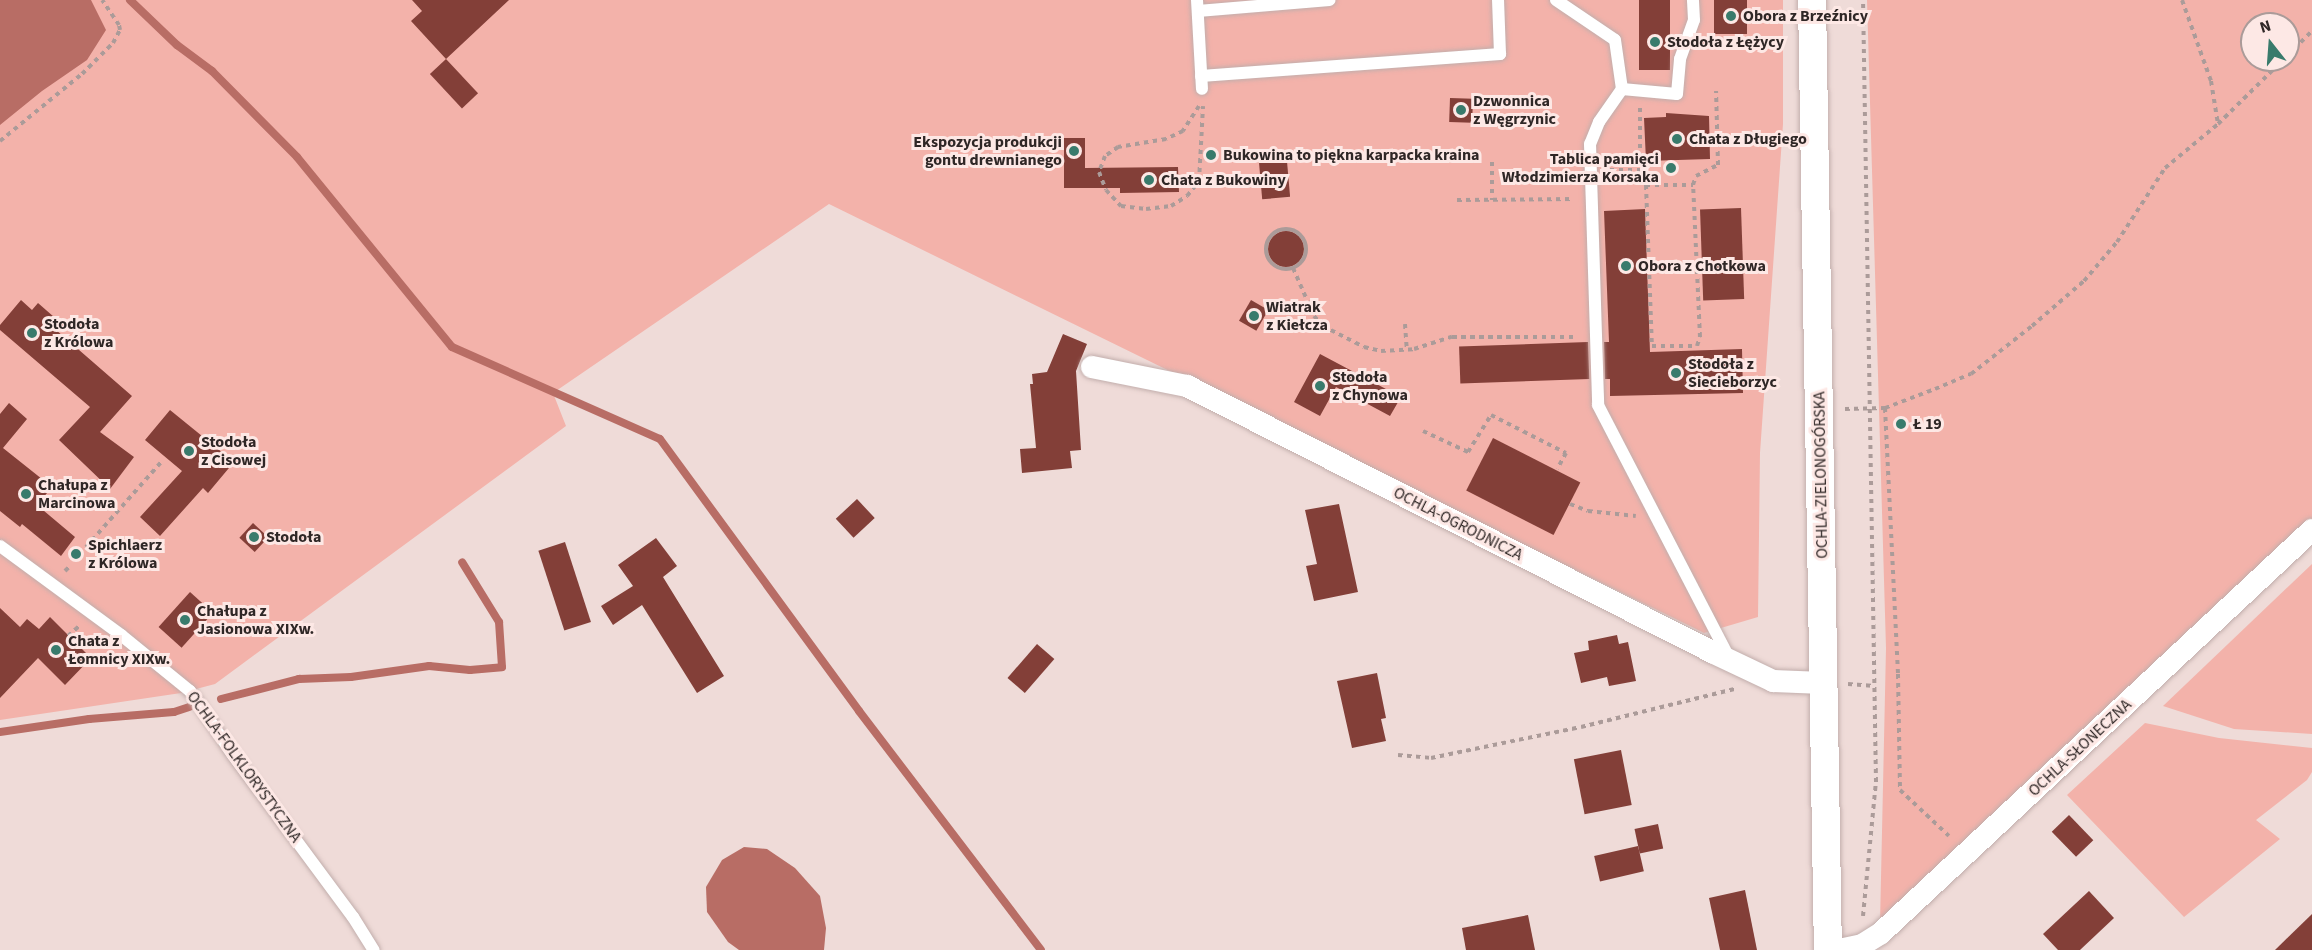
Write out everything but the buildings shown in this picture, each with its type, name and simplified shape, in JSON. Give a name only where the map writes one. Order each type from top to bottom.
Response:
[{"type":"street","name":"OCHLA-ZIELONOGÓRSKA","points":[[1812,0],[1828,950]]},
{"type":"street","name":"OCHLA-OGRODNICZA","points":[[1092,367],[1187,386],[1730,661],[1773,681],[1823,683]]},
{"type":"street","name":"OCHLA-SŁONECZNA","points":[[1839,950],[1862,945],[1881,933],[2312,530]]},
{"type":"lane","points":[[1202,95],[1197,6],[1329,0]]},
{"type":"lane","points":[[1201,75],[1500,54],[1498,0]]},
{"type":"lane","points":[[1556,0],[1615,40],[1622,89],[1599,122],[1590,144],[1598,405],[1730,661]]},
{"type":"lane","points":[[1622,89],[1677,94],[1680,59],[1694,20],[1693,0]]},
{"type":"lane","name":"OCHLA-FOLKLORYSTYCZNA","points":[[0,546],[121,635],[190,691],[233,755],[353,917],[374,950]]},
{"type":"path","points":[[0,141],[103,55],[120,30],[117,20],[102,0]]},
{"type":"path","points":[[1863,0],[1876,782],[1864,898]]},
{"type":"path","points":[[2182,0],[2211,81],[2218,124]]},
{"type":"path","points":[[2300,43],[2312,31]]},
{"type":"path","points":[[1871,408],[1886,408],[1971,374],[2076,288],[2117,242],[2165,168],[2218,124],[2271,72]]},
{"type":"path","points":[[1640,91],[1640,170],[1646,185],[1652,346],[1697,346],[1700,338],[1693,185],[1696,176],[1718,165],[1716,91]]},
{"type":"path","points":[[1202,95],[1199,181],[1187,196],[1171,206],[1146,209],[1121,206],[1106,190],[1099,171],[1105,156],[1119,147],[1166,139],[1183,131],[1202,95]]},
{"type":"path","points":[[1492,162],[1492,200]]},
{"type":"path","points":[[1591,170],[1640,170]]},
{"type":"path","points":[[1646,185],[1693,185]]},
{"type":"path","points":[[1457,200],[1592,199]]},
{"type":"path","points":[[1285,228],[1295,231],[1305,242],[1304,258],[1293,268],[1276,267],[1268,260],[1266,244],[1275,231],[1285,228]]},
{"type":"path","points":[[1293,268],[1314,315],[1323,326],[1364,347],[1381,351],[1407,350],[1452,337],[1596,336]]},
{"type":"path","points":[[1405,324],[1407,350]]},
{"type":"path","points":[[1886,408],[1900,790],[1967,853]]},
{"type":"path","points":[[1423,431],[1468,452],[1491,415],[1566,453],[1557,470]]},
{"type":"path","points":[[86,547],[163,460]]},
{"type":"path","points":[[1570,504],[1588,512],[1658,519]]},
{"type":"path","points":[[1398,755],[1431,758],[1581,727],[1773,681]]},
{"type":"shaded area","points":[[0,0],[1783,0],[1783,124],[1760,453],[1758,617],[1704,633],[829,204],[553,393],[566,426],[215,684],[181,693],[0,720]]},
{"type":"shaded area","points":[[0,0],[91,0],[106,30],[87,60],[42,91],[0,125]]},
{"type":"shaded area","points":[[1867,0],[2312,0],[2312,519],[1880,924],[1886,648]]},
{"type":"shaded area","points":[[2312,564],[2312,734],[2234,729],[2163,706]]},
{"type":"shaded area","points":[[2145,723],[2219,738],[2312,748],[2312,772],[2307,780],[2256,820],[2280,839],[2184,917],[2067,795]]},
{"type":"shaded area","points":[[744,847],[767,849],[795,868],[820,896],[826,928],[824,950],[739,950],[728,942],[707,912],[706,887],[722,860]]},
{"type":"waterway","points":[[130,0],[177,45],[212,71],[297,157],[452,347],[660,439],[859,711],[1041,950]]},
{"type":"waterway","points":[[221,699],[299,679],[351,677],[429,666],[470,670],[502,667],[499,622],[462,562]]},
{"type":"waterway","points":[[0,732],[89,719],[174,712],[189,707]]},
{"type":"place","name":"Obora z Brzeźnicy","points":[[1731,16]]},
{"type":"place","name":"Stodoła z Łężycy","points":[[1655,42]]},
{"type":"place","name":"Dzwonnica z Węgrzynic","points":[[1461,110]]},
{"type":"place","name":"Chata z Długiego","points":[[1677,139]]},
{"type":"place","name":"Ekspozycja produkcji gontu drewnianego","points":[[1074,151]]},
{"type":"place","name":"Bukowina to piękna karpacka kraina","points":[[1211,155]]},
{"type":"place","name":"Tablica pamięci Włodzimierza Korsaka","points":[[1671,168]]},
{"type":"place","name":"Chata z Bukowiny","points":[[1149,180]]},
{"type":"place","name":"Obora z Chotkowa","points":[[1626,266]]},
{"type":"place","name":"Wiatrak z Kiełcza","points":[[1254,316]]},
{"type":"place","name":"Stodoła z Królowa","points":[[32,333]]},
{"type":"place","name":"Stodoła z Siecieborzyc","points":[[1676,373]]},
{"type":"place","name":"Stodoła z Chynowa","points":[[1320,386]]},
{"type":"place","name":"Ł 19","points":[[1901,424]]},
{"type":"place","name":"Stodoła z Cisowej","points":[[189,451]]},
{"type":"place","name":"Chałupa z Marcinowa","points":[[26,494]]},
{"type":"place","name":"Stodoła","points":[[254,537]]},
{"type":"place","name":"Spichlaerz z Królowa","points":[[76,554]]},
{"type":"place","name":"Chałupa z Jasionowa XIXw.","points":[[185,620]]},
{"type":"place","name":"Chata z Łomnicy XIXw.","points":[[56,650]]}]
